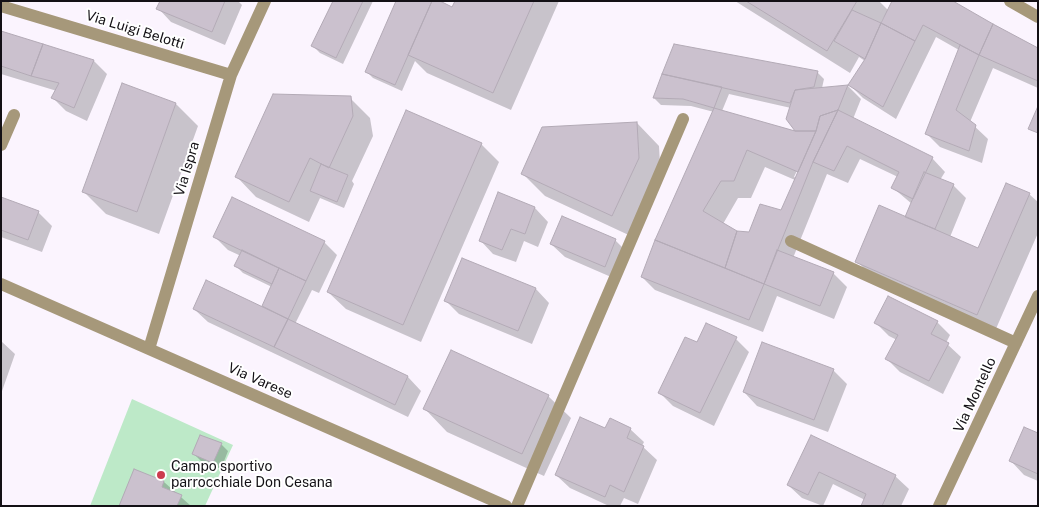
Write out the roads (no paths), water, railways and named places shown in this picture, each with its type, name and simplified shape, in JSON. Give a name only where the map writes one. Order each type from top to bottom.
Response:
[{"type":"street","name":"Via Ispra","points":[[149,349],[231,75],[265,1]]},
{"type":"street","points":[[1010,1],[1038,17]]},
{"type":"street","name":"Via Luigi Belotti","points":[[1,6],[231,75]]},
{"type":"street","points":[[1,145],[14,115]]},
{"type":"street","points":[[516,506],[684,119]]},
{"type":"street","points":[[791,241],[1016,344]]},
{"type":"street","name":"Via Varese","points":[[1,284],[506,506]]},
{"type":"street","name":"Via Montello","points":[[939,506],[1038,296]]},
{"type":"place","name":"Campo sportivo parrocchiale Don Cesana","points":[[161,475]]}]
